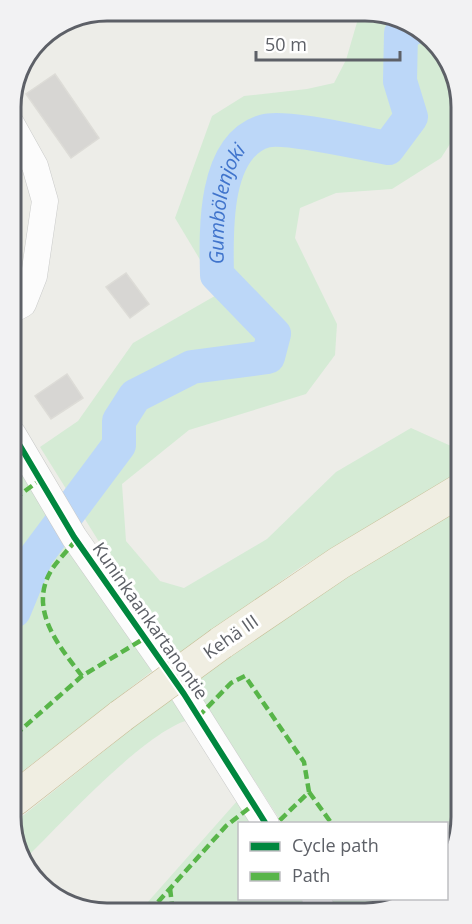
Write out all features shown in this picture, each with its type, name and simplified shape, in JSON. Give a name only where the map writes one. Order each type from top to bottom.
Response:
[{"type":"highway","name":"Kehä III","points":[[21,794],[120,716],[221,643],[339,563],[451,496]]},
{"type":"street","points":[[21,141],[35,166],[45,201],[34,276],[21,305]]},
{"type":"street","name":"Kuninkaankartanontie","points":[[21,448],[74,537],[184,694],[265,822]]},
{"type":"green space","points":[[357,21],[393,26],[422,42],[437,59],[446,79],[451,107],[451,142],[441,158],[392,189],[336,193],[300,208],[295,238],[337,324],[335,355],[306,394],[189,430],[122,484],[126,541],[160,581],[184,588],[267,539],[336,472],[411,428],[451,446],[451,477],[301,567],[172,659],[40,447],[78,421],[133,343],[220,293],[175,218],[212,116],[244,96],[307,89],[334,83],[346,60]]},
{"type":"green space","points":[[21,469],[156,668],[21,772]]},
{"type":"green space","points":[[451,513],[451,823],[448,839],[448,822],[281,822],[192,684],[326,590]]},
{"type":"green space","points":[[173,696],[188,720],[169,729],[126,761],[30,854],[23,834],[21,817]]},
{"type":"green space","points":[[238,800],[252,822],[238,822],[238,900],[302,900],[304,903],[147,903]]},
{"type":"green space","points":[[332,900],[384,900],[365,903],[334,903]]},
{"type":"building","points":[[55,74],[99,138],[71,158],[26,94]]},
{"type":"building","points":[[126,273],[149,304],[130,318],[106,287]]},
{"type":"building","points":[[67,374],[83,398],[51,419],[35,396]]},
{"type":"waterway","name":"Gumbölenjoki","points":[[21,594],[37,555],[119,445],[119,421],[135,396],[192,367],[268,357],[274,334],[217,275],[218,214],[221,192],[235,154],[248,140],[265,131],[275,130],[306,133],[388,148],[411,117],[400,81],[401,33],[406,31]]},
{"type":"marked path","points":[[21,494],[40,480]]},
{"type":"marked path","points":[[76,540],[52,569],[45,584],[43,598],[44,613],[49,626],[56,640],[82,676]]},
{"type":"marked path","points":[[21,730],[82,676],[145,638]]},
{"type":"marked path","points":[[198,717],[231,683],[245,676],[304,762],[309,792],[278,822]]},
{"type":"marked path","points":[[309,792],[331,822]]},
{"type":"marked path","points":[[157,903],[226,826],[253,805]]},
{"type":"marked path","points":[[170,888],[172,903]]},
{"type":"cycle path","points":[[21,448],[74,537],[184,694],[265,822]]}]
